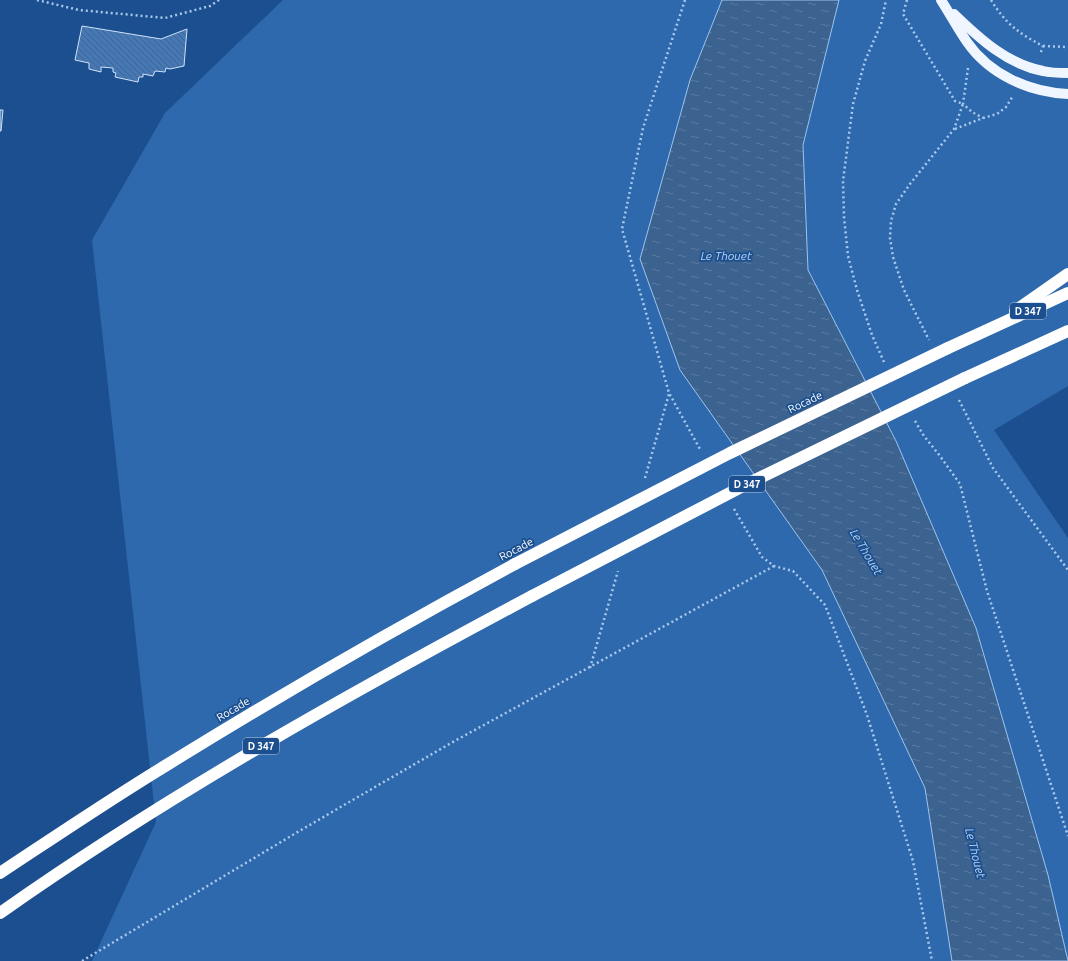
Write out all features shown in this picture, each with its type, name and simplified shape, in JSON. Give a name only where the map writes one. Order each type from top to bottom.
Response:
[{"type":"highway","points":[[989,328],[1068,274]]},
{"type":"highway","name":"Rocade","points":[[0,873],[115,797],[220,732],[397,629],[515,564],[730,453],[989,328],[1068,293]]},
{"type":"highway","name":"D 347","points":[[0,913],[126,829],[244,756],[362,688],[532,596],[747,484],[965,378],[1068,331]]},
{"type":"main road","points":[[942,2],[968,43],[995,70],[1018,84],[1035,90],[1068,94]]},
{"type":"main road","points":[[942,2],[985,43],[1006,57],[1042,71],[1068,73]]},
{"type":"path","points":[[37,0],[79,10],[166,18],[210,6],[219,0]]},
{"type":"path","points":[[885,363],[872,336],[848,256],[844,217],[843,181],[854,104],[865,61],[881,24],[886,0]]},
{"type":"path","points":[[907,0],[903,14],[955,101],[963,104],[972,112],[983,118]]},
{"type":"path","points":[[954,129],[963,104],[969,64],[968,43]]},
{"type":"path","points":[[1043,46],[1068,47]]},
{"type":"path","points":[[913,417],[924,436],[960,484],[988,591],[1068,836]]},
{"type":"path","points":[[82,961],[294,834],[444,747],[774,566]]},
{"type":"shaded area","points":[[283,0],[1068,0],[1068,386],[994,430],[1068,538],[1068,961],[92,961],[156,822],[92,240],[165,113]]},
{"type":"water","name":"Le Thouet","points":[[722,0],[839,0],[803,145],[808,270],[896,441],[976,628],[1048,875],[1068,961],[952,961],[925,788],[822,570],[680,370],[640,259],[690,80]]},
{"type":"building","points":[[82,26],[161,39],[187,29],[184,66],[170,69],[166,68],[165,72],[155,71],[153,76],[143,74],[143,77],[139,77],[138,82],[115,77],[116,73],[113,72],[113,68],[101,67],[101,72],[89,69],[89,63],[75,60]]},
{"type":"building","points":[[0,110],[3,110],[1,131],[0,131]]}]
